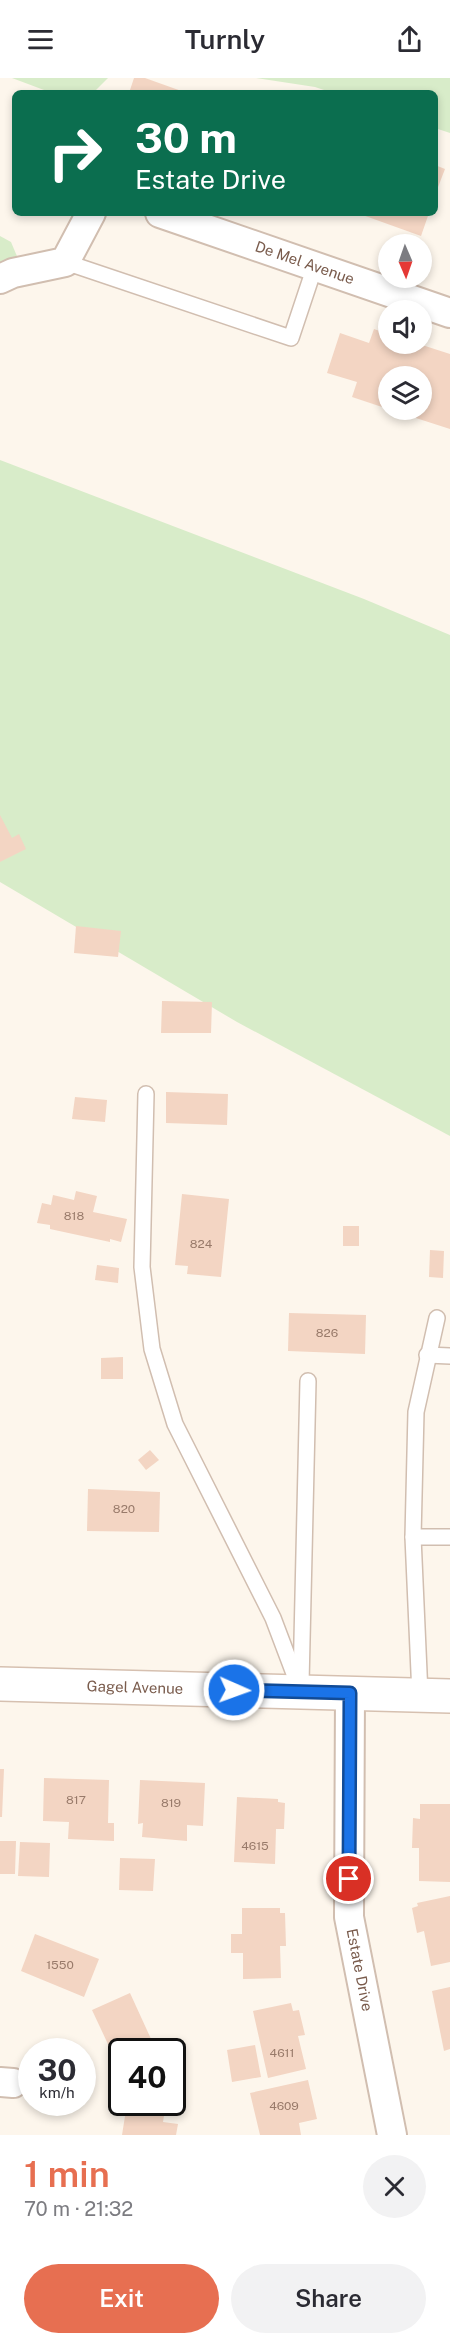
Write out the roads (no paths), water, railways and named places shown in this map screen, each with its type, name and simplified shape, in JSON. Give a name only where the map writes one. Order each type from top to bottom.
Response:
[{"type":"street","points":[[0,279],[13,273],[65,262],[89,216]]},
{"type":"street","name":"De Mel Avenue","points":[[168,216],[450,313]]},
{"type":"street","name":"Gagel Avenue","points":[[0,1684],[435,1696]]},
{"type":"street","name":"Estate Drive","points":[[350,1693],[349,1917],[392,2135]]},
{"type":"lane","points":[[65,262],[291,338],[315,266]]},
{"type":"lane","points":[[146,1094],[142,1267],[152,1349],[175,1424],[273,1618],[301,1692]]},
{"type":"lane","points":[[435,1696],[413,1537],[416,1412],[437,1318]]},
{"type":"lane","points":[[428,1355],[450,1356]]},
{"type":"lane","points":[[301,1692],[308,1381]]},
{"type":"lane","points":[[413,1537],[450,1537]]}]
